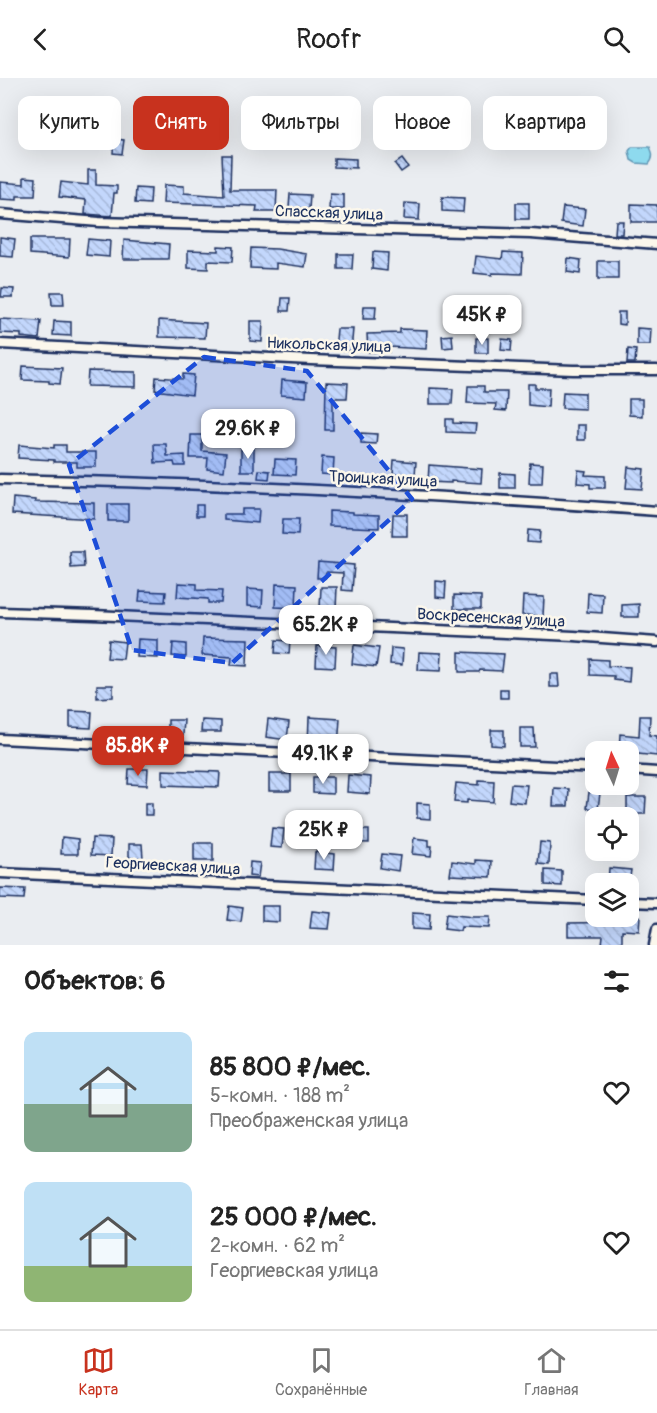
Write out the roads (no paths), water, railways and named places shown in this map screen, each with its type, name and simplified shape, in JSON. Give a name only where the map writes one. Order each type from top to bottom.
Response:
[{"type":"street","name":"Спасская улица","points":[[0,214],[99,222],[531,234],[657,244]]},
{"type":"street","name":"Никольская улица","points":[[0,344],[549,369],[657,370]]},
{"type":"street","name":"Троицкая улица","points":[[0,479],[182,483],[657,511]]},
{"type":"street","name":"Воскресенская улица","points":[[0,612],[574,636],[657,642]]},
{"type":"street","points":[[0,739],[585,767]]},
{"type":"street","points":[[639,771],[657,772]]},
{"type":"street","name":"Георгиевская улица","points":[[0,873],[585,900]]},
{"type":"street","points":[[639,902],[657,903]]},
{"type":"street","points":[[654,945],[657,929]]},
{"type":"water","points":[[632,147],[650,147],[652,160],[649,164],[636,163],[631,160],[629,151]]}]
